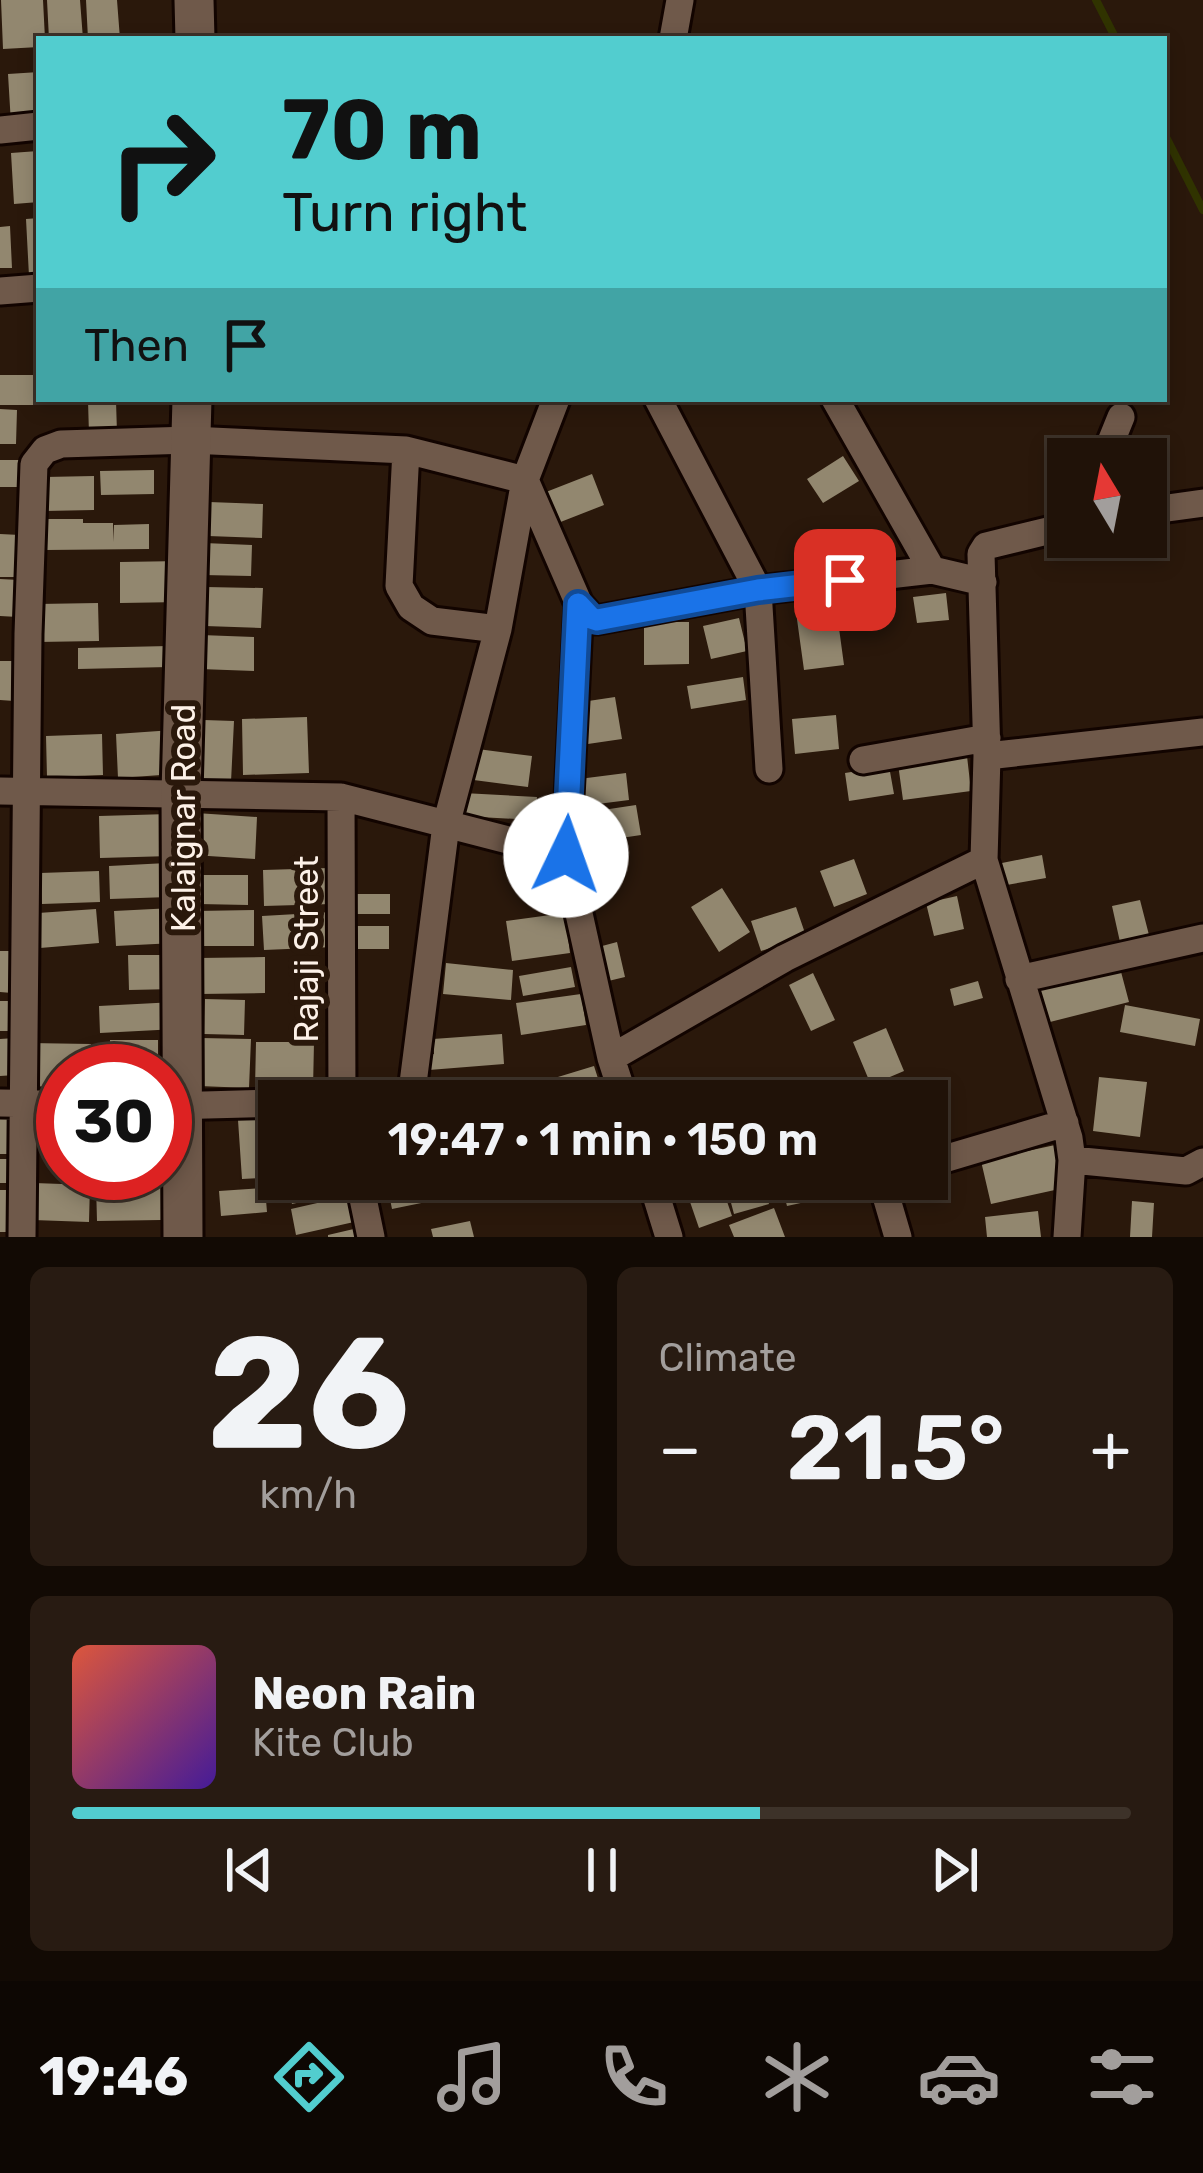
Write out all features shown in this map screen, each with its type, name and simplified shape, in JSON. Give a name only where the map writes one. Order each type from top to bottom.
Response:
[{"type":"street","points":[[194,0],[195,36]]},
{"type":"street","points":[[674,36],[680,0]]},
{"type":"street","points":[[0,130],[36,126]]},
{"type":"street","points":[[0,291],[36,288]]},
{"type":"street","name":"Kalaignar Road","points":[[176,1044],[192,402]]},
{"type":"street","points":[[414,1080],[446,824],[498,629],[525,480],[555,402]]},
{"type":"street","points":[[660,402],[758,590],[769,769]]},
{"type":"street","points":[[837,402],[932,570]]},
{"type":"street","points":[[1112,438],[1121,417]]},
{"type":"street","points":[[22,1237],[12,1103],[13,791],[34,464],[45,450],[61,444],[190,440],[406,450],[525,480]]},
{"type":"street","points":[[406,450],[399,586],[411,607],[432,621],[498,629]]},
{"type":"street","points":[[525,480],[578,604],[597,620],[758,590],[932,570],[982,582]]},
{"type":"street","points":[[1167,509],[1203,503]]},
{"type":"street","points":[[1047,531],[986,546],[981,554],[987,747],[984,860],[1065,1124],[1072,1160],[1067,1237]]},
{"type":"street","points":[[578,604],[566,855],[618,1080]]},
{"type":"street","points":[[862,760],[1203,732]]},
{"type":"street","points":[[13,791],[340,797],[566,855]]},
{"type":"street","name":"Rajaji Street","points":[[340,797],[343,1080]]},
{"type":"street","points":[[611,1058],[785,958],[984,860]]},
{"type":"street","points":[[1019,979],[1203,938]]},
{"type":"street","points":[[192,1106],[258,1104]]},
{"type":"street","points":[[948,1158],[1065,1124]]},
{"type":"street","points":[[1072,1160],[1186,1171],[1203,1162]]},
{"type":"street","name":"Kalaignar Road","points":[[181,1200],[183,1237]]},
{"type":"street","points":[[362,1200],[370,1237]]},
{"type":"street","points":[[658,1200],[670,1237]]},
{"type":"street","points":[[887,1200],[898,1237]]},
{"type":"building","points":[[1,0],[43,0],[45,36],[36,36],[36,47],[3,49]]},
{"type":"building","points":[[47,0],[80,0],[83,36],[49,36]]},
{"type":"building","points":[[86,0],[117,0],[120,36],[88,36]]},
{"type":"building","points":[[36,72],[36,123],[11,124],[8,74]]},
{"type":"building","points":[[36,151],[36,202],[14,204],[11,153]]},
{"type":"building","points":[[36,218],[36,275],[29,276],[26,219]]},
{"type":"building","points":[[10,226],[12,268],[0,268],[0,227]]},
{"type":"building","points":[[0,375],[36,375],[37,405],[0,405]]},
{"type":"building","points":[[88,402],[116,402],[117,433],[89,434]]},
{"type":"building","points":[[0,409],[17,410],[16,444],[0,444]]},
{"type":"building","points":[[843,456],[859,481],[823,503],[807,479]]},
{"type":"building","points":[[0,460],[20,460],[20,487],[0,487]]},
{"type":"building","points":[[154,470],[154,494],[101,495],[100,471]]},
{"type":"building","points":[[592,474],[604,505],[558,523],[546,492]]},
{"type":"building","points":[[94,476],[94,510],[45,511],[45,477]]},
{"type":"building","points":[[209,502],[263,504],[262,538],[208,536]]},
{"type":"building","points":[[46,519],[113,523],[113,542],[114,525],[149,524],[149,549],[46,550]]},
{"type":"building","points":[[0,534],[20,535],[17,577],[0,577]]},
{"type":"building","points":[[204,543],[252,545],[251,576],[203,575]]},
{"type":"building","points":[[182,561],[182,602],[120,603],[120,562]]},
{"type":"building","points":[[0,579],[19,580],[18,617],[0,616]]},
{"type":"building","points":[[206,587],[263,588],[261,628],[205,626]]},
{"type":"building","points":[[946,593],[949,620],[917,623],[913,597]]},
{"type":"building","points":[[98,603],[99,641],[38,642],[38,604]]},
{"type":"building","points":[[836,606],[844,665],[804,670],[796,612]]},
{"type":"building","points":[[739,618],[747,651],[711,659],[703,626]]},
{"type":"building","points":[[644,622],[689,622],[689,664],[644,665]]},
{"type":"building","points":[[201,635],[254,637],[254,671],[200,669]]},
{"type":"building","points":[[169,646],[169,667],[78,669],[78,648]]},
{"type":"building","points":[[0,661],[15,661],[14,701],[0,700]]},
{"type":"building","points":[[743,677],[746,700],[691,709],[687,686]]},
{"type":"building","points":[[615,697],[622,739],[581,745],[575,703]]},
{"type":"building","points":[[836,715],[839,749],[795,754],[792,719]]},
{"type":"building","points":[[307,717],[309,773],[243,775],[242,719]]},
{"type":"building","points":[[204,720],[234,721],[231,782],[201,780]]},
{"type":"building","points":[[173,730],[176,774],[118,778],[116,734]]},
{"type":"building","points":[[102,734],[103,775],[47,777],[46,736]]},
{"type":"building","points":[[470,748],[532,756],[528,787],[466,779]]},
{"type":"building","points":[[967,756],[971,791],[903,800],[898,764]]},
{"type":"building","points":[[889,766],[894,794],[849,801],[845,773]]},
{"type":"building","points":[[626,773],[629,800],[582,806],[579,779]]},
{"type":"building","points":[[463,793],[537,797],[535,820],[462,816]]},
{"type":"building","points":[[636,805],[641,835],[581,844],[576,814]]},
{"type":"building","points":[[196,813],[257,817],[255,859],[193,855]]},
{"type":"building","points":[[169,814],[171,856],[100,858],[99,816]]},
{"type":"building","points":[[1042,855],[1046,878],[1001,886],[997,864]]},
{"type":"building","points":[[854,859],[867,894],[834,907],[820,871]]},
{"type":"building","points":[[167,863],[169,897],[110,899],[109,866]]},
{"type":"building","points":[[330,868],[332,904],[264,906],[263,870]]},
{"type":"building","points":[[99,871],[100,902],[42,904],[40,873]]},
{"type":"building","points":[[200,875],[248,875],[248,905],[199,904]]},
{"type":"building","points":[[722,888],[750,932],[719,952],[691,907]]},
{"type":"building","points":[[351,894],[390,894],[390,914],[351,914]]},
{"type":"building","points":[[957,896],[964,929],[934,936],[926,903]]},
{"type":"building","points":[[1140,900],[1149,935],[1120,942],[1112,906]]},
{"type":"building","points":[[796,907],[806,936],[761,951],[751,921]]},
{"type":"building","points":[[173,908],[175,943],[116,946],[114,911]]},
{"type":"building","points":[[96,909],[99,943],[40,948],[38,913]]},
{"type":"building","points":[[254,910],[254,946],[197,946],[196,911]]},
{"type":"building","points":[[332,912],[334,947],[264,950],[262,916]]},
{"type":"building","points":[[565,913],[570,953],[512,961],[506,921]]},
{"type":"building","points":[[357,926],[389,926],[389,949],[358,949]]},
{"type":"building","points":[[617,942],[625,977],[600,983],[591,949]]},
{"type":"building","points":[[0,951],[12,951],[12,993],[0,992]]},
{"type":"building","points":[[128,955],[175,955],[175,989],[129,990]]},
{"type":"building","points":[[265,957],[265,993],[199,994],[198,958]]},
{"type":"building","points":[[446,963],[513,970],[511,1000],[443,994]]},
{"type":"building","points":[[571,967],[575,987],[523,996],[519,976]]},
{"type":"building","points":[[1120,968],[1129,1002],[1046,1023],[1037,990]]},
{"type":"building","points":[[813,973],[835,1020],[811,1031],[789,985]]},
{"type":"building","points":[[978,981],[983,998],[954,1006],[950,989]]},
{"type":"building","points":[[581,994],[586,1025],[521,1035],[516,1003]]},
{"type":"building","points":[[205,999],[245,1000],[244,1035],[204,1034]]},
{"type":"building","points":[[0,1001],[11,1001],[11,1031],[0,1031]]},
{"type":"building","points":[[175,1002],[177,1029],[100,1033],[99,1006]]},
{"type":"building","points":[[1125,1005],[1200,1019],[1195,1046],[1120,1032]]},
{"type":"building","points":[[886,1028],[904,1071],[869,1080],[853,1042]]},
{"type":"building","points":[[502,1034],[504,1064],[429,1070],[427,1055],[434,1054],[433,1039]]},
{"type":"building","points":[[15,1038],[16,1075],[0,1076],[0,1039]]},
{"type":"building","points":[[201,1038],[251,1039],[249,1088],[199,1086]]},
{"type":"building","points":[[110,1040],[158,1040],[158,1044],[110,1044]]},
{"type":"building","points":[[256,1042],[314,1042],[313,1080],[258,1080],[255,1088]]},
{"type":"building","points":[[29,1043],[91,1044],[36,1044],[36,1086],[28,1086]]},
{"type":"building","points":[[594,1066],[598,1080],[548,1080]]},
{"type":"building","points":[[1099,1077],[1147,1082],[1140,1137],[1093,1131]]},
{"type":"building","points":[[0,1115],[15,1115],[16,1154],[0,1154]]},
{"type":"building","points":[[258,1118],[258,1178],[242,1179],[238,1120]]},
{"type":"building","points":[[1055,1145],[1064,1188],[991,1204],[981,1161]]},
{"type":"building","points":[[0,1159],[16,1159],[15,1183],[0,1183]]},
{"type":"building","points":[[34,1183],[36,1200],[90,1200],[89,1222],[33,1220]]},
{"type":"building","points":[[258,1188],[258,1200],[266,1200],[267,1212],[221,1216],[219,1191]]},
{"type":"building","points":[[0,1190],[15,1190],[14,1232],[0,1232]]},
{"type":"building","points":[[96,1200],[161,1200],[161,1220],[97,1221]]},
{"type":"building","points":[[349,1200],[354,1222],[296,1235],[291,1209]]},
{"type":"building","points":[[390,1200],[436,1200],[392,1209]]},
{"type":"building","points":[[689,1200],[726,1200],[732,1216],[699,1228]]},
{"type":"building","points":[[730,1200],[768,1200],[769,1204],[734,1214]]},
{"type":"building","points":[[1132,1201],[1154,1203],[1152,1237],[1130,1237]]},
{"type":"building","points":[[774,1208],[785,1237],[734,1237],[729,1225]]},
{"type":"building","points":[[1038,1211],[1041,1237],[987,1237],[985,1217]]},
{"type":"building","points":[[470,1221],[474,1237],[433,1237],[431,1229]]},
{"type":"building","points":[[358,1228],[360,1237],[328,1237],[328,1235]]},
{"type":"waterway","points":[[1096,0],[1114,36]]},
{"type":"waterway","points":[[1167,139],[1203,210]]},
{"type":"route","points":[[566,855],[578,604],[597,620],[758,590],[845,580]]}]
